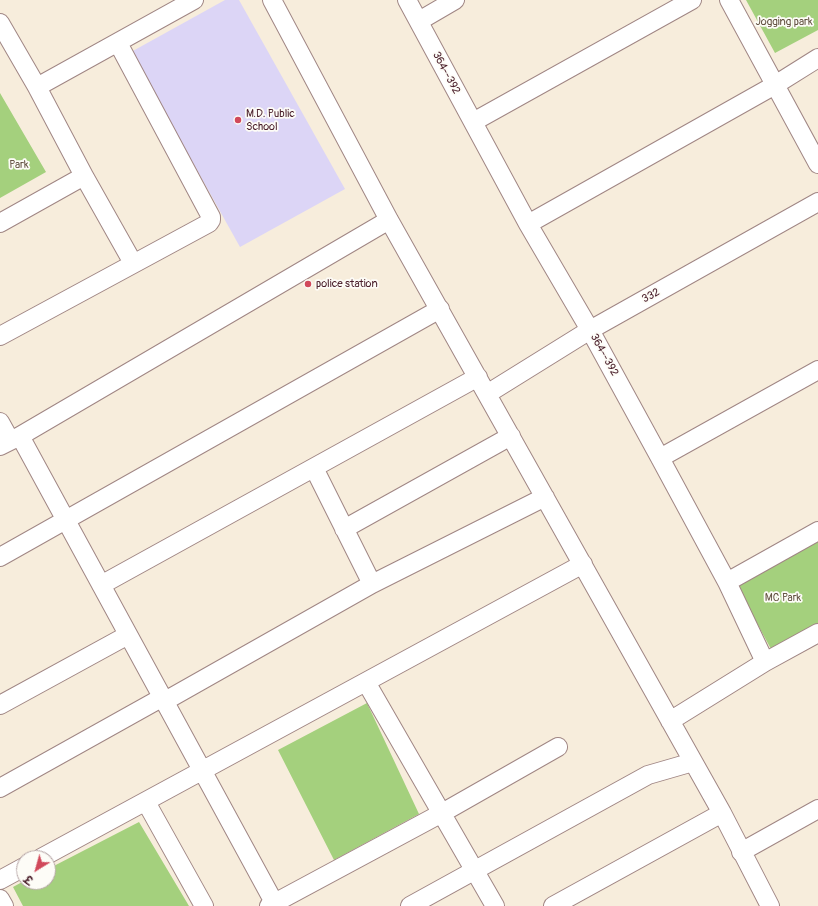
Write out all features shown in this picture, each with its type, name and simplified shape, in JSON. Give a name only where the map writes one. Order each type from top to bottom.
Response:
[{"type":"street","points":[[37,87],[194,0]]},
{"type":"street","points":[[272,0],[389,220],[722,813],[770,906]]},
{"type":"street","name":"364--392","points":[[407,0],[528,224],[590,330],[660,458],[727,582],[765,662]]},
{"type":"street","points":[[419,21],[455,0]]},
{"type":"street","points":[[473,122],[692,0]]},
{"type":"street","points":[[729,0],[818,164]]},
{"type":"street","points":[[0,23],[37,87],[84,176],[133,263]]},
{"type":"street","points":[[0,336],[133,263],[210,223],[211,217],[118,43]]},
{"type":"street","points":[[528,224],[775,85],[818,58]]},
{"type":"street","points":[[0,223],[84,176]]},
{"type":"street","name":"332","points":[[488,394],[590,330],[818,202]]},
{"type":"street","points":[[10,440],[389,220]]},
{"type":"street","points":[[0,557],[440,310]]},
{"type":"street","points":[[660,458],[818,370]]},
{"type":"street","points":[[101,585],[478,377]]},
{"type":"street","points":[[0,422],[10,440],[65,521],[203,770],[273,905],[442,813],[558,747]]},
{"type":"street","points":[[344,529],[511,436]]},
{"type":"street","points":[[314,468],[372,584]]},
{"type":"street","points":[[0,788],[372,584],[545,497]]},
{"type":"street","points":[[727,582],[818,531]]},
{"type":"street","points":[[56,850],[583,564]]},
{"type":"street","points":[[670,721],[765,662],[818,633]]},
{"type":"street","points":[[0,704],[128,635]]},
{"type":"street","points":[[366,682],[495,906]]},
{"type":"street","points":[[410,906],[648,775],[693,762]]},
{"type":"street","points":[[146,802],[204,906]]},
{"type":"street","points":[[741,852],[818,809]]},
{"type":"street","points":[[553,906],[722,813]]},
{"type":"street","points":[[0,880],[16,871]]},
{"type":"street","points":[[0,899],[4,906]]},
{"type":"shaded area","name":"M.D. Public School","points":[[225,0],[239,0],[345,189],[240,247],[131,52]]},
{"type":"green space","name":"Jogging park","points":[[746,0],[818,0],[818,30],[775,53]]},
{"type":"green space","name":"Park","points":[[0,93],[46,172],[0,198]]},
{"type":"green space","name":"MC Park","points":[[818,539],[818,623],[771,649],[736,585]]},
{"type":"green space","points":[[367,703],[419,814],[334,860],[278,750]]},
{"type":"green space","points":[[139,822],[189,906],[23,906],[13,887],[16,885],[16,890],[56,890],[56,865]]},
{"type":"place","name":"M.D. Public School","points":[[238,120]]},
{"type":"place","name":"police station","points":[[308,284]]}]
